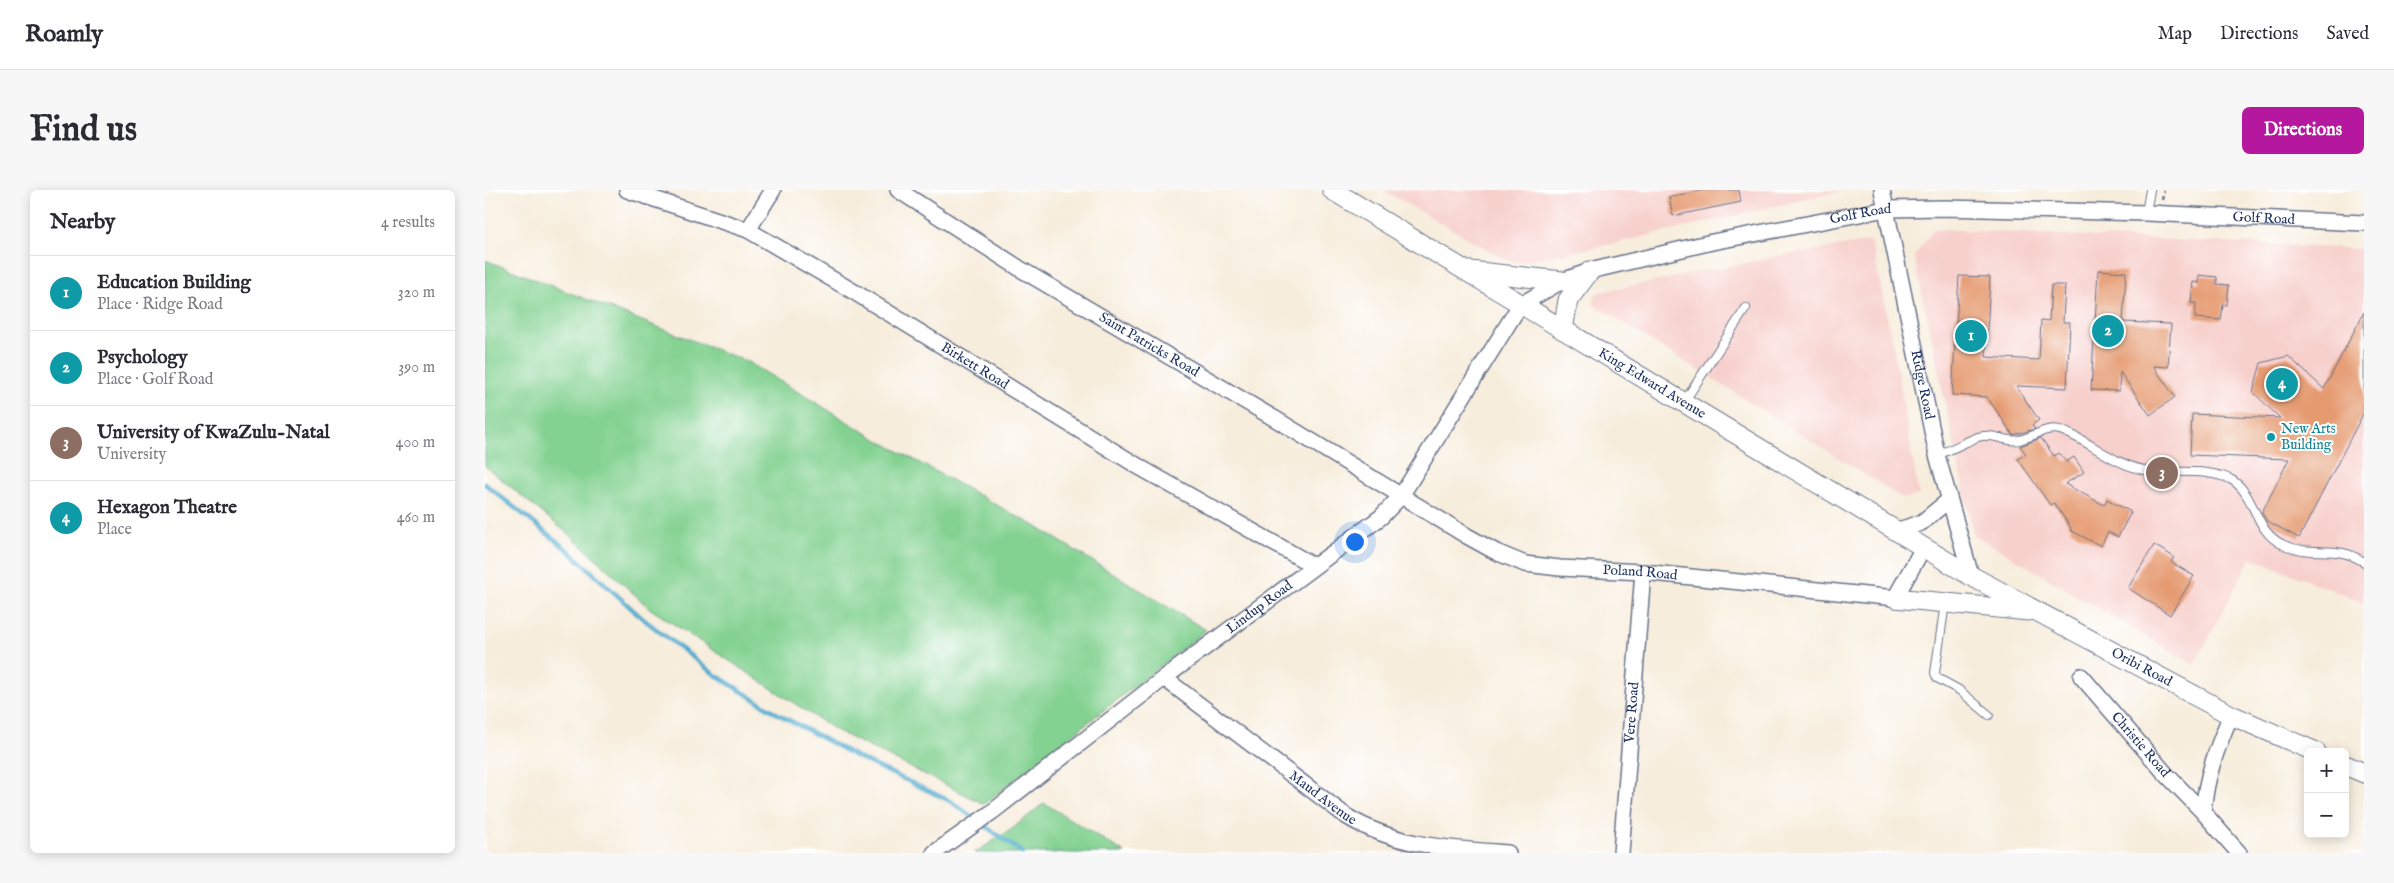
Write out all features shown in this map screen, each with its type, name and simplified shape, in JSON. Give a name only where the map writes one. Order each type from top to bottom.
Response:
[{"type":"street","name":"Birkett Road","points":[[627,190],[748,230],[856,293],[1125,458],[1313,566]]},
{"type":"street","points":[[748,230],[773,190]]},
{"type":"street","name":"Saint Patricks Road","points":[[898,190],[1022,270],[1401,496]]},
{"type":"street","name":"King Edward Avenue","points":[[1332,190],[1971,576]]},
{"type":"street","name":"Ridge Road","points":[[1883,190],[1937,455],[1971,576]]},
{"type":"street","name":"Golf Road","points":[[1521,305],[1562,281],[1590,270],[1712,242],[1886,209],[1944,208],[2146,213],[2364,223]]},
{"type":"street","points":[[1461,269],[1562,281]]},
{"type":"street","points":[[1563,330],[1568,300],[1590,270]]},
{"type":"street","name":"Lindup Road","points":[[935,853],[992,812],[1164,678],[1381,517],[1401,496],[1521,305]]},
{"type":"street","name":"Poland Road","points":[[1401,496],[1496,552],[1525,564],[1560,568],[1643,572],[1895,598]]},
{"type":"street","points":[[1895,531],[1921,523],[1949,500]]},
{"type":"street","points":[[1923,548],[1895,598],[2040,612]]},
{"type":"street","name":"Vere Road","points":[[1621,853],[1643,572]]},
{"type":"street","name":"Oribi Road","points":[[1971,576],[2231,715],[2307,748]]},
{"type":"street","name":"Christie Road","points":[[2081,676],[2165,773],[2239,853]]},
{"type":"street","name":"Maud Avenue","points":[[1164,678],[1346,816],[1365,828],[1389,838],[1430,847],[1508,853]]},
{"type":"street","points":[[2203,812],[2208,776],[2215,750],[2231,715]]},
{"type":"street","points":[[2349,766],[2364,773]]},
{"type":"lane","points":[[2146,213],[2149,190]]},
{"type":"lane","points":[[1683,403],[1746,308]]},
{"type":"lane","points":[[1937,455],[1979,437],[2019,440],[2044,430],[2062,431],[2127,465],[2174,473],[2214,474],[2231,480],[2240,487],[2267,533],[2275,540],[2299,550],[2315,553],[2343,551],[2364,562]]},
{"type":"lane","points":[[1945,603],[1935,673],[1937,678],[1959,690],[1989,715]]},
{"type":"shaded area","points":[[1383,190],[1845,190],[1612,244],[1518,262],[1506,260]]},
{"type":"shaded area","points":[[1934,229],[2364,249],[2364,603],[2251,558],[2194,665],[1973,534],[1914,256]]},
{"type":"shaded area","points":[[1871,241],[1892,340],[1919,495],[1904,499],[1593,304],[1597,293],[1774,257]]},
{"type":"green space","points":[[485,260],[748,362],[878,440],[1035,526],[1206,630],[984,804],[835,730],[649,608],[578,542],[485,466]]},
{"type":"green space","points":[[1044,803],[1125,853],[974,853],[1012,829]]},
{"type":"building","points":[[1704,190],[1739,190],[1741,202],[1673,216],[1669,197]]},
{"type":"building","points":[[2098,270],[2126,272],[2123,322],[2171,324],[2168,367],[2153,366],[2175,397],[2150,415],[2120,372],[2119,391],[2091,390]]},
{"type":"building","points":[[2199,275],[2217,277],[2217,284],[2229,285],[2227,305],[2223,305],[2221,320],[2195,318],[2196,303],[2191,303],[2193,282],[2199,283]]},
{"type":"building","points":[[1959,276],[1990,277],[1986,357],[2039,360],[2041,320],[2049,321],[2051,285],[2065,285],[2063,322],[2070,322],[2067,388],[2016,386],[2039,420],[2032,425],[2035,429],[2013,435],[1987,397],[1952,395]]},
{"type":"building","name":"New Arts Building","points":[[2364,312],[2364,412],[2299,538],[2267,521],[2262,512],[2289,459],[2190,455],[2192,414],[2280,418],[2253,392],[2261,363],[2288,356],[2324,389]]},
{"type":"building","points":[[2041,438],[2054,456],[2059,453],[2066,462],[2074,457],[2084,472],[2065,484],[2104,505],[2107,499],[2131,512],[2118,537],[2108,532],[2101,546],[2070,530],[2071,528],[2054,503],[2050,505],[2018,459],[2026,454],[2020,446]]},
{"type":"building","points":[[2154,545],[2174,557],[2171,562],[2194,576],[2170,615],[2128,588]]},
{"type":"waterway","points":[[485,484],[569,551],[642,618],[714,674],[778,714],[859,758],[950,801],[1023,853]]},
{"type":"place","name":"Psychology","points":[[2108,331]]},
{"type":"place","name":"Education Building","points":[[1971,336]]},
{"type":"place","name":"Hexagon Theatre","points":[[2282,384]]},
{"type":"place","name":"New Arts Building","points":[[2271,437]]},
{"type":"place","name":"University of KwaZulu-Natal","points":[[2162,473]]}]
